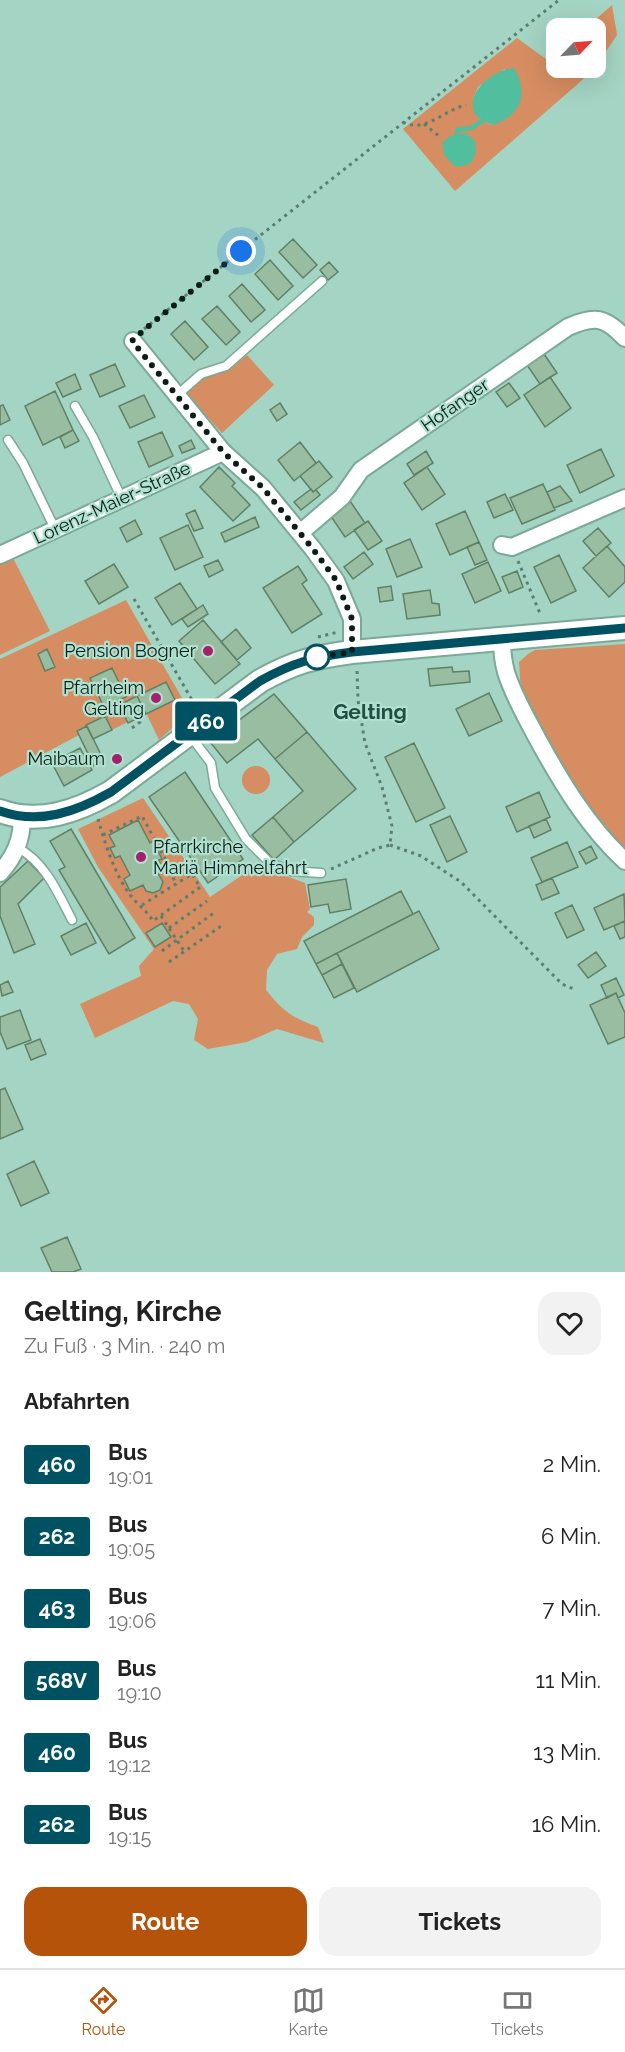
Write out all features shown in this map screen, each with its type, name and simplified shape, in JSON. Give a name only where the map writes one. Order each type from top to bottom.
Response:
[{"type":"main road","points":[[0,812],[22,817],[51,816],[91,804],[111,792],[260,681],[283,668],[317,657],[625,628]]},
{"type":"street","name":"Hofanger","points":[[300,532],[342,497],[361,470],[568,327],[585,320],[600,319],[613,326],[625,338]]},
{"type":"street","points":[[132,341],[223,452],[263,488],[336,580],[352,619],[352,652]]},
{"type":"street","name":"Lorenz-Maier-Straße","points":[[0,555],[223,452]]},
{"type":"street","points":[[507,546],[625,498]]},
{"type":"street","points":[[502,640],[502,652],[509,680],[540,744],[572,799],[612,850],[625,861]]},
{"type":"street","points":[[0,873],[18,848],[22,817]]},
{"type":"lane","points":[[176,396],[201,374],[226,366],[322,281]]},
{"type":"lane","points":[[75,406],[93,437],[122,499]]},
{"type":"lane","points":[[8,440],[24,463],[55,529]]},
{"type":"lane","points":[[188,734],[211,763],[215,788],[254,847],[270,863],[291,871],[321,873]]},
{"type":"lane","points":[[18,848],[40,865],[72,920]]},
{"type":"path","points":[[132,341],[240,252],[559,0]]},
{"type":"path","points":[[403,122],[417,126],[430,122],[447,111],[466,105]]},
{"type":"path","points":[[424,124],[439,136]]},
{"type":"path","points":[[507,546],[543,621]]},
{"type":"path","points":[[134,599],[198,709]]},
{"type":"path","points":[[352,652],[357,670],[358,700],[365,743],[382,787],[392,826],[390,845]]},
{"type":"path","points":[[120,685],[124,683],[132,699]]},
{"type":"path","points":[[132,728],[140,722],[141,717]]},
{"type":"path","points":[[91,804],[102,835],[131,896],[142,905],[153,921],[202,886],[192,874],[142,905]]},
{"type":"path","points":[[102,835],[142,816],[168,864],[176,885]]},
{"type":"path","points":[[145,833],[150,831]]},
{"type":"path","points":[[321,873],[390,845],[421,856],[461,882],[562,984],[576,990]]},
{"type":"path","points":[[169,928],[207,901]]},
{"type":"path","points":[[162,951],[215,912]]},
{"type":"path","points":[[161,916],[184,951]]},
{"type":"path","points":[[169,962],[224,924]]},
{"type":"shaded area","points":[[612,5],[617,35],[606,51],[606,18],[597,18]]},
{"type":"shaded area","points":[[517,38],[546,59],[546,78],[585,78],[455,191],[403,129]],"holes":[[[505,69],[493,125],[480,119],[473,99],[478,87]]]},
{"type":"shaded area","points":[[514,68],[521,87],[520,103],[510,116],[493,125],[475,114],[474,96],[484,82],[491,77]]},
{"type":"shaded area","points":[[466,133],[475,141],[476,152],[471,163],[454,166],[444,155],[442,143],[450,136]]},
{"type":"shaded area","points":[[247,355],[274,385],[222,433],[185,393],[203,378],[229,370]]},
{"type":"shaded area","points":[[13,558],[50,631],[0,655],[0,564]]},
{"type":"shaded area","points":[[126,600],[190,712],[159,740],[138,696],[128,722],[93,739],[79,735],[0,777],[0,659]]},
{"type":"shaded area","points":[[625,644],[625,853],[593,818],[559,764],[521,693],[519,662],[535,650]]},
{"type":"shaded area","points":[[256,766],[266,770],[270,780],[266,790],[256,794],[246,790],[242,780],[246,770]]},
{"type":"shaded area","points":[[143,798],[210,897],[257,865],[305,883],[310,909],[307,912],[314,917],[314,925],[302,937],[297,949],[277,954],[267,970],[266,990],[289,1013],[318,1027],[324,1043],[277,1029],[247,1042],[208,1049],[194,1040],[198,1019],[189,1004],[173,1001],[95,1038],[80,1004],[141,976],[139,966],[154,949],[98,867],[78,829]]},
{"type":"building","points":[[293,239],[317,265],[303,278],[279,252]]},
{"type":"building","points":[[270,260],[293,286],[278,300],[255,274]]},
{"type":"building","points":[[329,262],[338,272],[328,280],[320,270]]},
{"type":"building","points":[[242,284],[265,310],[251,322],[229,296]]},
{"type":"building","points":[[217,306],[240,332],[226,345],[202,319]]},
{"type":"building","points":[[185,321],[208,347],[194,360],[171,334]]},
{"type":"building","points":[[544,354],[557,373],[540,384],[527,365]]},
{"type":"building","points":[[115,364],[125,386],[100,397],[90,375]]},
{"type":"building","points":[[75,374],[81,389],[63,397],[56,383]]},
{"type":"building","points":[[550,377],[571,408],[545,427],[524,395]]},
{"type":"building","points":[[509,383],[520,398],[507,407],[496,392]]},
{"type":"building","points":[[55,391],[73,430],[43,445],[25,406]]},
{"type":"building","points":[[144,395],[155,417],[130,428],[119,406]]},
{"type":"building","points":[[280,403],[287,414],[277,421],[270,410]]},
{"type":"building","points":[[3,405],[10,420],[0,425],[0,406]]},
{"type":"building","points":[[73,430],[79,441],[65,448],[60,437]]},
{"type":"building","points":[[162,432],[173,456],[149,467],[138,442]]},
{"type":"building","points":[[191,440],[195,448],[182,453],[179,446]]},
{"type":"building","points":[[300,442],[316,463],[294,481],[278,460]]},
{"type":"building","points":[[601,449],[614,476],[580,493],[567,465]]},
{"type":"building","points":[[426,451],[433,463],[414,475],[407,464]]},
{"type":"building","points":[[319,461],[332,477],[313,492],[300,476]]},
{"type":"building","points":[[219,467],[235,483],[232,486],[250,505],[233,521],[200,487]]},
{"type":"building","points":[[427,467],[445,494],[422,510],[404,483]]},
{"type":"building","points":[[543,484],[555,510],[522,524],[510,498]]},
{"type":"building","points":[[560,486],[572,501],[554,508],[547,492]]},
{"type":"building","points":[[311,489],[313,492],[316,490],[320,495],[301,510],[294,502]]},
{"type":"building","points":[[505,494],[513,510],[494,518],[487,502]]},
{"type":"building","points":[[350,501],[365,523],[345,537],[330,515]]},
{"type":"building","points":[[195,510],[203,528],[194,531],[186,514]]},
{"type":"building","points":[[465,511],[479,542],[450,555],[436,524]]},
{"type":"building","points":[[255,517],[259,527],[225,542],[221,533]]},
{"type":"building","points":[[135,520],[142,534],[127,542],[120,528]]},
{"type":"building","points":[[368,521],[382,541],[368,550],[354,530]]},
{"type":"building","points":[[188,525],[203,557],[175,570],[160,538]]},
{"type":"building","points":[[598,528],[611,543],[596,556],[583,541]]},
{"type":"building","points":[[410,539],[422,567],[397,577],[386,549]]},
{"type":"building","points":[[479,542],[487,560],[475,565],[467,547]]},
{"type":"building","points":[[607,546],[625,567],[625,582],[609,597],[583,568]]},
{"type":"building","points":[[364,552],[373,564],[353,579],[344,567]]},
{"type":"building","points":[[559,555],[576,591],[551,603],[534,567]]},
{"type":"building","points":[[218,560],[223,570],[209,577],[204,566]]},
{"type":"building","points":[[488,562],[501,591],[475,603],[462,574]]},
{"type":"building","points":[[114,564],[128,587],[99,604],[85,581]]},
{"type":"building","points":[[298,566],[307,580],[302,584],[322,614],[292,633],[263,588]]},
{"type":"building","points":[[517,571],[523,587],[509,593],[502,577]]},
{"type":"building","points":[[180,583],[197,609],[172,625],[155,598]]},
{"type":"building","points":[[391,586],[393,600],[380,602],[378,588]]},
{"type":"building","points":[[430,590],[432,603],[439,604],[440,615],[407,619],[403,594]]},
{"type":"building","points":[[203,605],[208,614],[188,627],[182,619]]},
{"type":"building","name":"Pension Bogner","points":[[203,620],[240,664],[215,684],[179,641]]},
{"type":"building","points":[[236,629],[251,648],[237,660],[221,642]]},
{"type":"building","points":[[47,649],[55,667],[45,671],[38,654]]},
{"type":"building","points":[[452,667],[453,672],[469,671],[470,682],[430,686],[428,669]]},
{"type":"building","points":[[112,668],[126,697],[104,707],[90,678]]},
{"type":"building","name":"Pfarrheim Gelting","points":[[166,682],[175,700],[146,714],[137,696]]},
{"type":"building","points":[[489,693],[502,721],[469,736],[456,709]]},
{"type":"building","points":[[274,694],[307,732],[275,759],[258,739],[227,763],[210,742]]},
{"type":"building","points":[[137,696],[146,714],[128,723],[119,705]]},
{"type":"building","points":[[105,716],[112,730],[93,739],[86,725]]},
{"type":"building","points":[[87,726],[104,761],[94,766],[77,731]]},
{"type":"building","points":[[307,732],[356,789],[294,842],[273,817],[303,791],[275,759]]},
{"type":"building","points":[[414,743],[445,808],[416,822],[385,757]]},
{"type":"building","points":[[80,748],[92,770],[64,786],[52,763]]},
{"type":"building","points":[[185,772],[243,859],[208,883],[149,797]]},
{"type":"building","points":[[539,792],[550,817],[517,832],[506,807]]},
{"type":"building","points":[[450,816],[467,852],[447,862],[430,825]]},
{"type":"building","points":[[273,817],[294,842],[274,860],[252,835]]},
{"type":"building","points":[[546,819],[551,830],[534,838],[529,826]]},
{"type":"building","name":"Pfarrkirche Mariä Himmelfahrt","points":[[138,820],[150,843],[153,841],[162,859],[154,866],[163,882],[160,890],[153,893],[146,891],[143,885],[130,891],[124,879],[130,875],[120,856],[115,858],[110,848],[115,846],[109,835]]},
{"type":"building","points":[[71,829],[135,938],[109,954],[59,870],[65,867],[50,841]]},
{"type":"building","points":[[567,842],[578,867],[542,882],[531,858]]},
{"type":"building","points":[[591,846],[597,858],[586,864],[579,852]]},
{"type":"building","points":[[28,861],[44,878],[18,904],[35,944],[14,953],[0,916],[0,887]]},
{"type":"building","points":[[552,878],[559,893],[542,900],[536,885]]},
{"type":"building","points":[[346,879],[351,909],[330,913],[328,904],[311,907],[308,885]]},
{"type":"building","points":[[401,891],[413,914],[316,964],[304,941]]},
{"type":"building","points":[[624,894],[625,921],[604,930],[594,908]]},
{"type":"building","points":[[572,905],[584,930],[567,938],[555,913]]},
{"type":"building","points":[[419,911],[439,949],[357,992],[337,953]]},
{"type":"building","points":[[625,921],[625,937],[620,939],[614,926]]},
{"type":"building","points":[[86,923],[96,943],[71,955],[61,936]]},
{"type":"building","points":[[162,923],[171,937],[155,947],[146,933]]},
{"type":"building","points":[[596,952],[606,966],[588,978],[578,965]]},
{"type":"building","points":[[337,953],[342,964],[322,975],[316,964]]},
{"type":"building","points":[[342,964],[354,988],[334,998],[322,975]]},
{"type":"building","points":[[616,978],[624,995],[618,998],[616,993],[607,998],[601,985]]},
{"type":"building","points":[[8,981],[13,992],[2,996],[0,985]]},
{"type":"building","points":[[616,993],[625,1013],[625,1037],[608,1044],[590,1005]]},
{"type":"building","points":[[20,1010],[31,1040],[7,1049],[0,1032],[0,1017]]},
{"type":"building","points":[[40,1039],[46,1054],[31,1060],[25,1045]]},
{"type":"building","points":[[5,1088],[23,1129],[0,1139],[0,1090]]},
{"type":"building","points":[[34,1161],[49,1193],[21,1206],[7,1174]]},
{"type":"building","points":[[67,1237],[81,1269],[73,1272],[52,1272],[41,1248]]},
{"type":"waterway","points":[[457,135],[457,130],[471,128],[484,120]]},
{"type":"bus line","name":"460","points":[[0,811],[36,818],[77,810],[91,804],[150,764],[260,681],[300,661],[352,652],[625,628]]},
{"type":"place","name":"Pension Bogner","points":[[208,651]]},
{"type":"place","name":"Pfarrheim Gelting","points":[[156,698]]},
{"type":"place","name":"Maibaum","points":[[117,759]]},
{"type":"place","name":"Pfarrkirche Mariä Himmelfahrt","points":[[141,857]]},
{"type":"district","name":"Gelting","points":[[370,712]]},
{"type":"route","points":[[241,251],[132,341],[223,452],[263,488],[288,517],[336,580],[352,619],[352,652],[317,657]]}]
